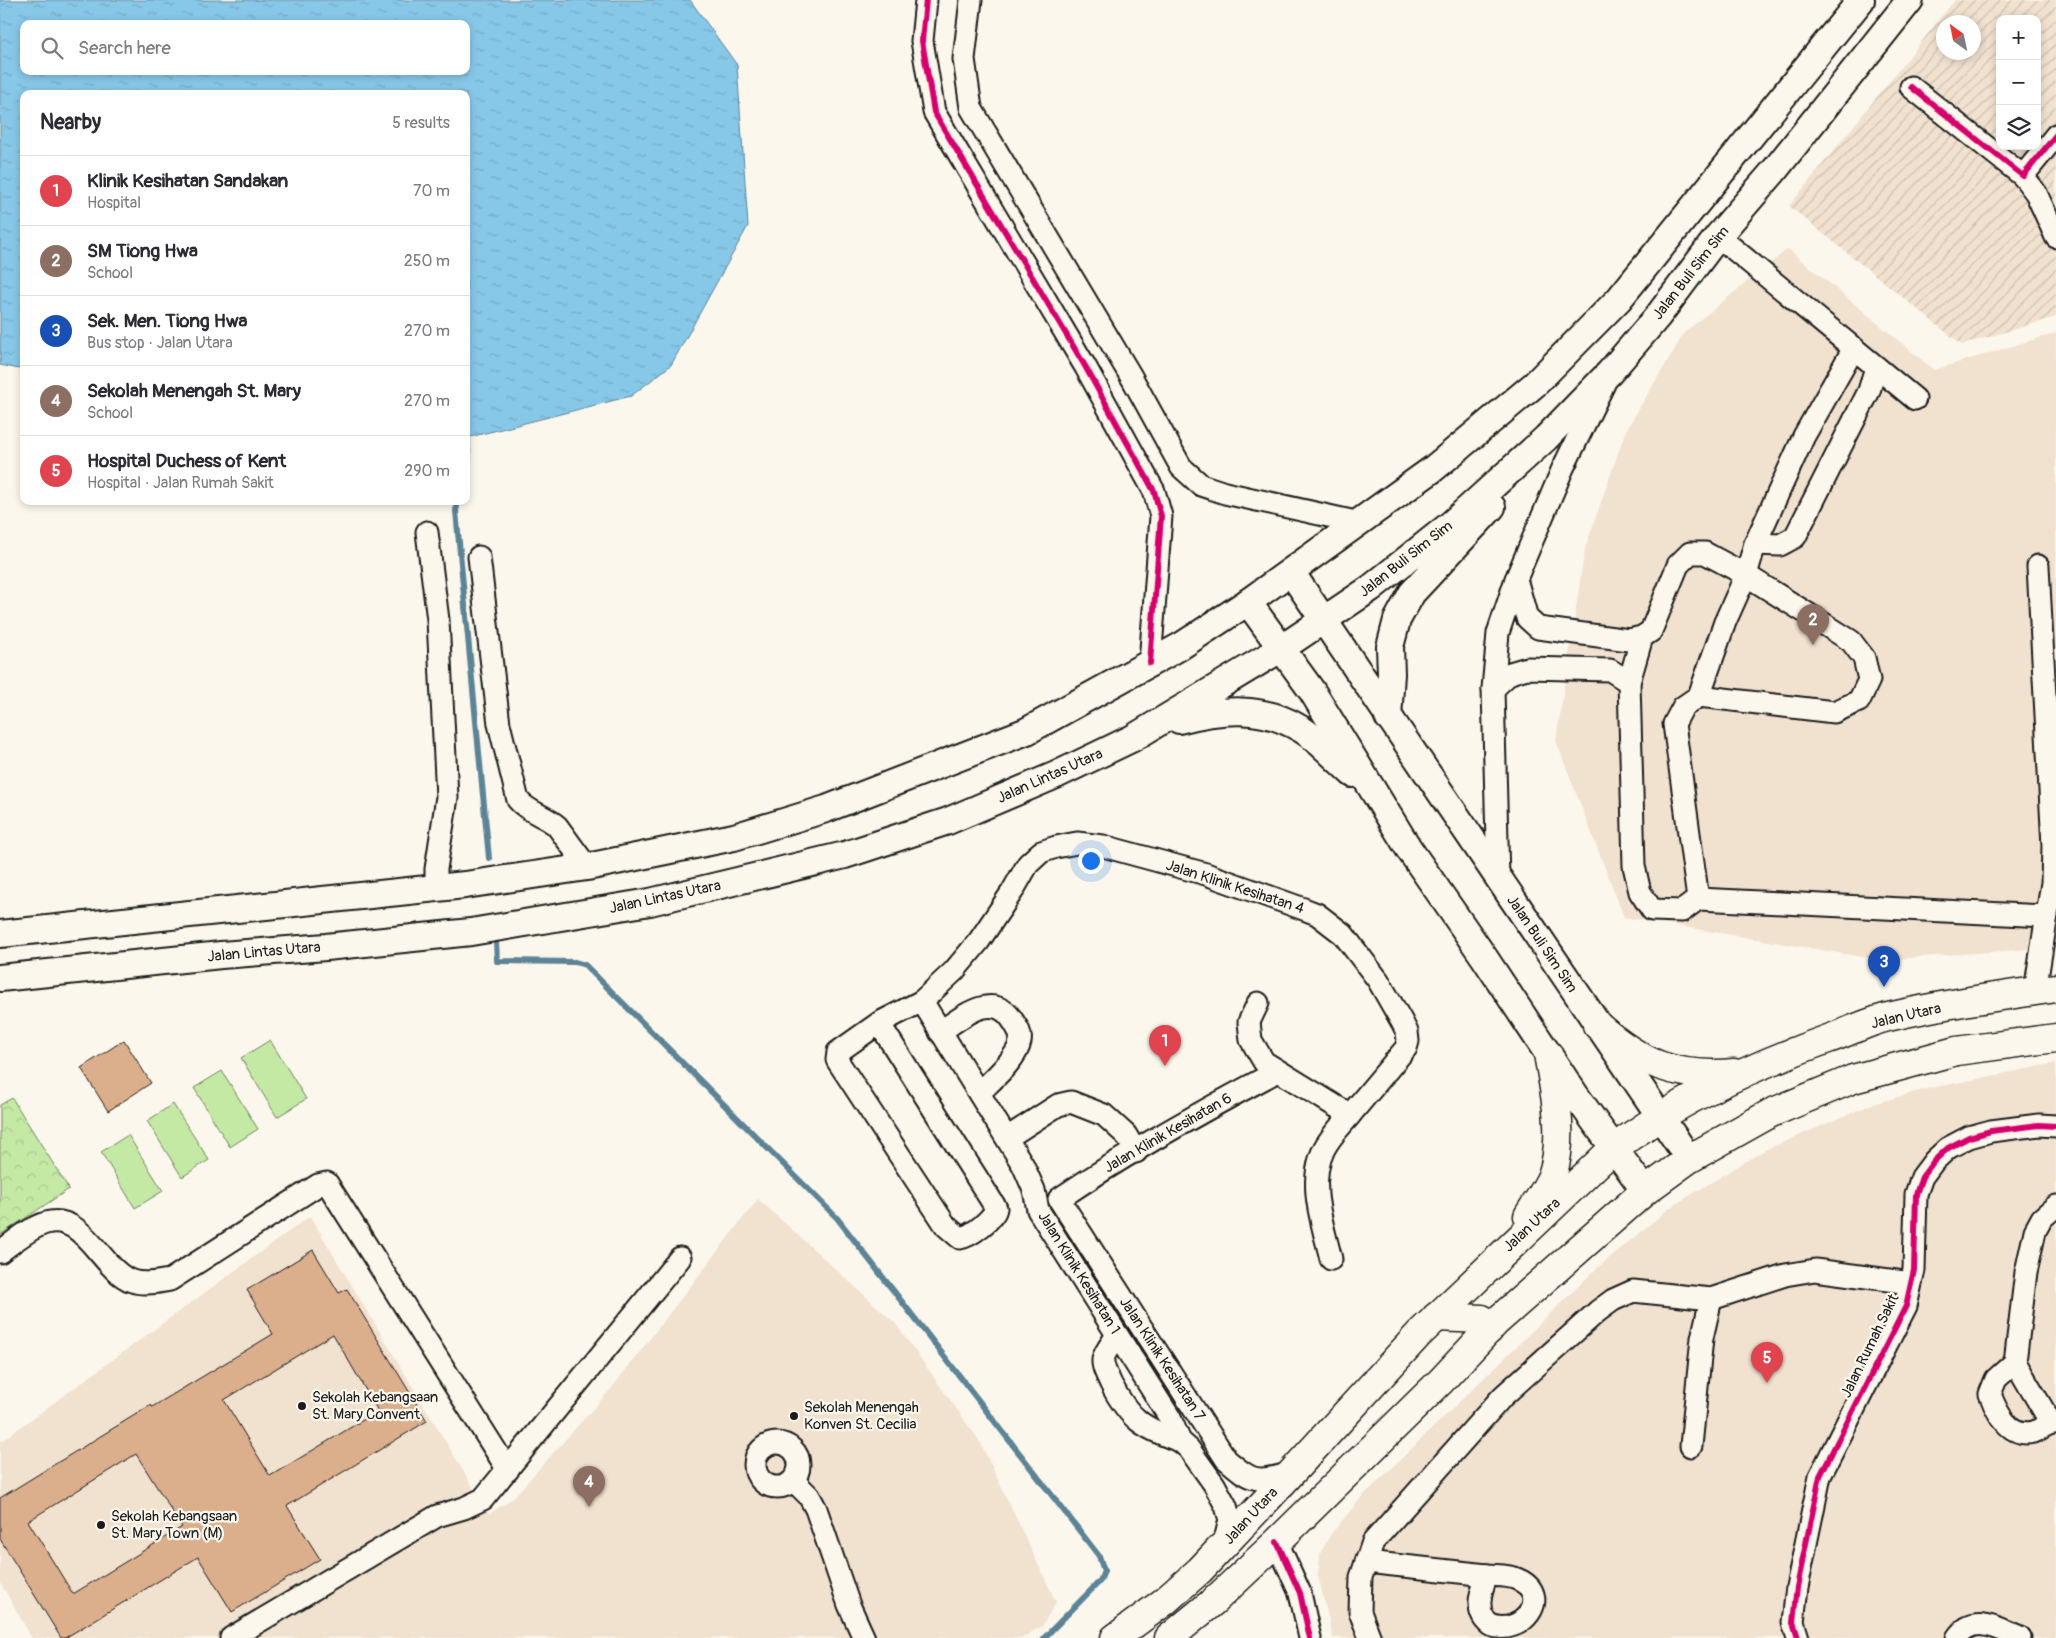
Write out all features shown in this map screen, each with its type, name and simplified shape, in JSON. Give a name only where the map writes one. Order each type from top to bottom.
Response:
[{"type":"highway","name":"Jalan Utara","points":[[1115,1638],[1165,1601],[1200,1570],[1436,1317],[1613,1149],[1660,1116],[1744,1072],[1887,1018],[2045,989]]},
{"type":"highway","points":[[1597,1025],[1620,1045],[1662,1066],[1688,1073],[1706,1075],[1744,1072]]},
{"type":"highway","points":[[1169,1638],[1214,1601],[1277,1542],[1441,1381],[1489,1330],[1645,1191],[1689,1159],[1771,1113],[1854,1079],[1956,1050],[2056,1038]]},
{"type":"highway","points":[[1506,1251],[1551,1178],[1556,1160],[1558,1124],[1556,1094],[1548,1054]]},
{"type":"highway","points":[[1436,1317],[1474,1318],[1482,1320],[1487,1324],[1489,1330]]},
{"type":"main road","points":[[0,934],[465,885],[587,867],[734,837],[826,809],[1027,731],[1181,646],[1248,602],[1433,469],[1535,384],[1619,299],[1861,0]]},
{"type":"main road","name":"Jalan Buli Sim Sim","points":[[1689,1159],[1323,621],[1371,588],[1420,550],[1546,438],[1610,372],[1658,316],[1718,236],[1774,171],[1910,0]]},
{"type":"main road","points":[[1388,717],[1391,674],[1390,647],[1397,620],[1412,593],[1521,476],[1546,438]]},
{"type":"main road","points":[[1291,572],[1323,621]]},
{"type":"main road","points":[[1248,602],[1312,691],[1409,849],[1613,1149],[1645,1191]]},
{"type":"main road","name":"Jalan Lintas Utara","points":[[0,978],[471,932],[650,902],[845,854],[948,821],[1056,775],[1133,738],[1323,621]]},
{"type":"main road","points":[[1133,738],[1168,722],[1208,712],[1238,711],[1265,713],[1302,729],[1374,793]]},
{"type":"street","points":[[926,0],[922,41],[934,112],[1085,366],[1154,491],[1161,516],[1150,663]]},
{"type":"street","points":[[971,0],[964,59],[971,108],[1132,378],[1181,467],[1201,485],[1225,493],[1360,523]]},
{"type":"street","points":[[1911,87],[2026,173],[2056,237]]},
{"type":"street","points":[[2026,173],[2056,135]]},
{"type":"street","points":[[2026,173],[2056,160]]},
{"type":"street","points":[[1718,236],[1915,399]]},
{"type":"street","points":[[1698,899],[1674,724],[1683,707],[1699,696],[1725,622],[1746,575],[1755,544],[1804,436],[1854,348]]},
{"type":"street","points":[[1755,544],[1780,545],[1795,537],[1807,517],[1869,391],[1876,367]]},
{"type":"street","points":[[1498,878],[1493,689],[1498,633],[1516,579],[1563,468],[1610,372]]},
{"type":"street","points":[[427,532],[438,620],[447,798],[436,869],[436,888]]},
{"type":"street","points":[[1516,579],[1527,618],[1538,628],[1629,640],[1642,637],[1650,631],[1678,564],[1690,553],[1705,553],[1746,575],[1851,641],[1864,658],[1869,680],[1859,701],[1834,712],[1699,696]]},
{"type":"street","points":[[479,557],[499,724],[518,800],[532,812],[552,821],[587,867]]},
{"type":"street","points":[[2038,566],[2047,756],[2053,821],[2052,882],[2046,916],[2045,989]]},
{"type":"street","points":[[1642,637],[1629,682],[1634,866],[1640,892],[1652,910],[1682,911],[1698,899],[2046,916]]},
{"type":"street","points":[[1493,689],[1510,674],[1527,668],[1610,670],[1629,682]]},
{"type":"street","name":"Jalan Klinik Kesihatan 4","points":[[922,1001],[954,971],[979,941],[1012,892],[1028,864],[1041,852],[1077,843],[1103,846],[1206,874],[1301,908],[1317,914],[1343,934],[1378,980],[1407,1032],[1408,1041],[1406,1048],[1350,1115]]},
{"type":"street","points":[[879,1023],[996,1208],[995,1214],[974,1232],[964,1237],[956,1236],[946,1226],[837,1060],[838,1052],[844,1046],[879,1023],[922,1001]]},
{"type":"street","name":"Jalan Klinik Kesihatan 1","points":[[922,1001],[1023,1165],[1034,1190],[1038,1210],[1170,1418],[1180,1440],[1189,1449],[1214,1484],[1226,1506],[1230,1520],[1224,1544]]},
{"type":"street","points":[[1258,1003],[1249,1022],[1251,1040],[1264,1062],[1350,1115],[1324,1148],[1316,1179],[1319,1208],[1331,1259]]},
{"type":"street","points":[[940,1032],[976,1008],[989,1006],[999,1008],[1010,1016],[1019,1030],[1020,1042],[1012,1058],[979,1093]]},
{"type":"street","name":"Jalan Klinik Kesihatan 6","points":[[1060,1199],[1236,1093],[1278,1071]]},
{"type":"street","points":[[1007,1138],[1058,1105],[1071,1102],[1104,1115],[1126,1135],[1136,1152]]},
{"type":"street","name":"Jalan Rumah Sakit","points":[[1798,1638],[1793,1622],[1797,1587],[1820,1476],[1906,1306],[1914,1270],[1916,1194],[1922,1177],[1934,1161],[1948,1148],[1969,1137],[1991,1131],[2039,1125],[2056,1126]]},
{"type":"street","points":[[0,1252],[45,1223],[62,1223],[77,1229],[110,1264],[131,1281],[162,1282],[170,1280],[318,1185],[327,1183],[508,1470]]},
{"type":"street","name":"Jalan Klinik Kesihatan 7","points":[[1060,1199],[1226,1458],[1248,1477],[1267,1480],[1291,1473]]},
{"type":"street","points":[[2015,1362],[1996,1379],[1990,1394],[2007,1425],[2016,1431],[2034,1432],[2053,1423],[2015,1362],[2026,1272],[2035,1231],[2042,1218],[2056,1206]]},
{"type":"street","points":[[231,1638],[437,1516],[476,1504],[484,1499],[680,1258]]},
{"type":"street","points":[[1370,1638],[1360,1612],[1361,1577],[1372,1542],[1503,1396],[1598,1311],[1613,1300],[1633,1291],[1711,1298],[1785,1275],[1815,1270],[1911,1282]]},
{"type":"street","points":[[1691,1446],[1702,1338],[1711,1298]]},
{"type":"street","points":[[1117,1335],[1103,1359],[1106,1373],[1120,1402],[1139,1423],[1161,1434],[1180,1440]]},
{"type":"street","points":[[794,1480],[809,1496],[816,1509],[849,1605],[864,1638]]},
{"type":"street","points":[[1277,1542],[1300,1593],[1310,1638]]},
{"type":"street","points":[[1366,1562],[1487,1575]]},
{"type":"street","points":[[1958,1638],[1961,1632],[1976,1624],[1986,1624],[2020,1638]]},
{"type":"shaded area","points":[[1955,0],[2056,0],[2056,317],[1962,345],[1789,206],[1936,24],[1936,60],[1981,60],[1981,15],[1943,15]]},
{"type":"shaded area","points":[[1788,249],[1934,370],[2056,333],[2056,947],[1881,960],[1624,917],[1556,741],[1585,549],[1626,430],[1685,332]]},
{"type":"shaded area","points":[[2056,1063],[2056,1638],[1333,1638],[1318,1575],[1320,1554],[1331,1534],[1362,1497],[1596,1269],[1671,1207],[1763,1151],[1870,1105],[1922,1090]]},
{"type":"shaded area","points":[[758,1199],[895,1323],[980,1442],[1056,1602],[1042,1626],[1022,1638],[32,1638],[0,1582],[0,1442],[310,1216],[489,1514],[512,1499],[611,1389]]},
{"type":"green space","points":[[270,1040],[306,1099],[277,1117],[241,1058]]},
{"type":"green space","points":[[222,1071],[258,1129],[230,1147],[194,1088]]},
{"type":"green space","points":[[12,1098],[69,1189],[0,1235],[0,1105]]},
{"type":"green space","points":[[173,1104],[209,1160],[182,1177],[147,1121]]},
{"type":"green space","points":[[128,1135],[163,1191],[135,1208],[101,1152]]},
{"type":"water","points":[[0,0],[690,0],[737,65],[748,226],[671,365],[631,396],[470,437],[470,90],[20,90],[20,369],[0,365]]},
{"type":"building","points":[[124,1040],[151,1083],[108,1111],[81,1068]]},
{"type":"building","points":[[313,1250],[339,1293],[347,1289],[427,1421],[287,1506],[320,1559],[232,1612],[198,1557],[65,1638],[61,1638],[0,1539],[0,1498],[151,1405],[152,1407],[273,1334],[247,1290]],"holes":[[[333,1334],[378,1411],[270,1476],[224,1400]],[[136,1454],[182,1527],[73,1594],[28,1521]]]},
{"type":"waterway","points":[[457,505],[456,511],[489,858]]},
{"type":"waterway","points":[[496,942],[497,961],[575,962],[585,965],[837,1218],[1099,1556],[1104,1571],[1100,1581],[1044,1638]]},
{"type":"cycle path","points":[[926,0],[922,41],[934,112],[1085,366],[1154,491],[1161,516],[1150,663]]},
{"type":"cycle path","points":[[1911,87],[2023,176],[2056,135]]},
{"type":"cycle path","points":[[1798,1638],[1793,1622],[1797,1587],[1820,1476],[1906,1306],[1914,1270],[1916,1194],[1922,1177],[1934,1161],[1948,1148],[1969,1137],[1991,1131],[2039,1125],[2056,1126]]},
{"type":"cycle path","points":[[1277,1542],[1300,1593],[1310,1638]]},
{"type":"place","name":"SM Tiong Hwa","points":[[1813,645]]},
{"type":"place","name":"Sek. Men. Tiong Hwa","points":[[1884,987]]},
{"type":"place","name":"Klinik Kesihatan Sandakan","points":[[1165,1066]]},
{"type":"place","name":"Hospital Duchess of Kent","points":[[1767,1383]]},
{"type":"place","name":"Sekolah Kebangsaan St. Mary Convent","points":[[302,1406]]},
{"type":"place","name":"Sekolah Menengah Konven St. Cecilia","points":[[794,1416]]},
{"type":"place","name":"Sekolah Menengah St. Mary","points":[[589,1507]]},
{"type":"place","name":"Sekolah Kebangsaan St. Mary Town (M)","points":[[101,1525]]}]
